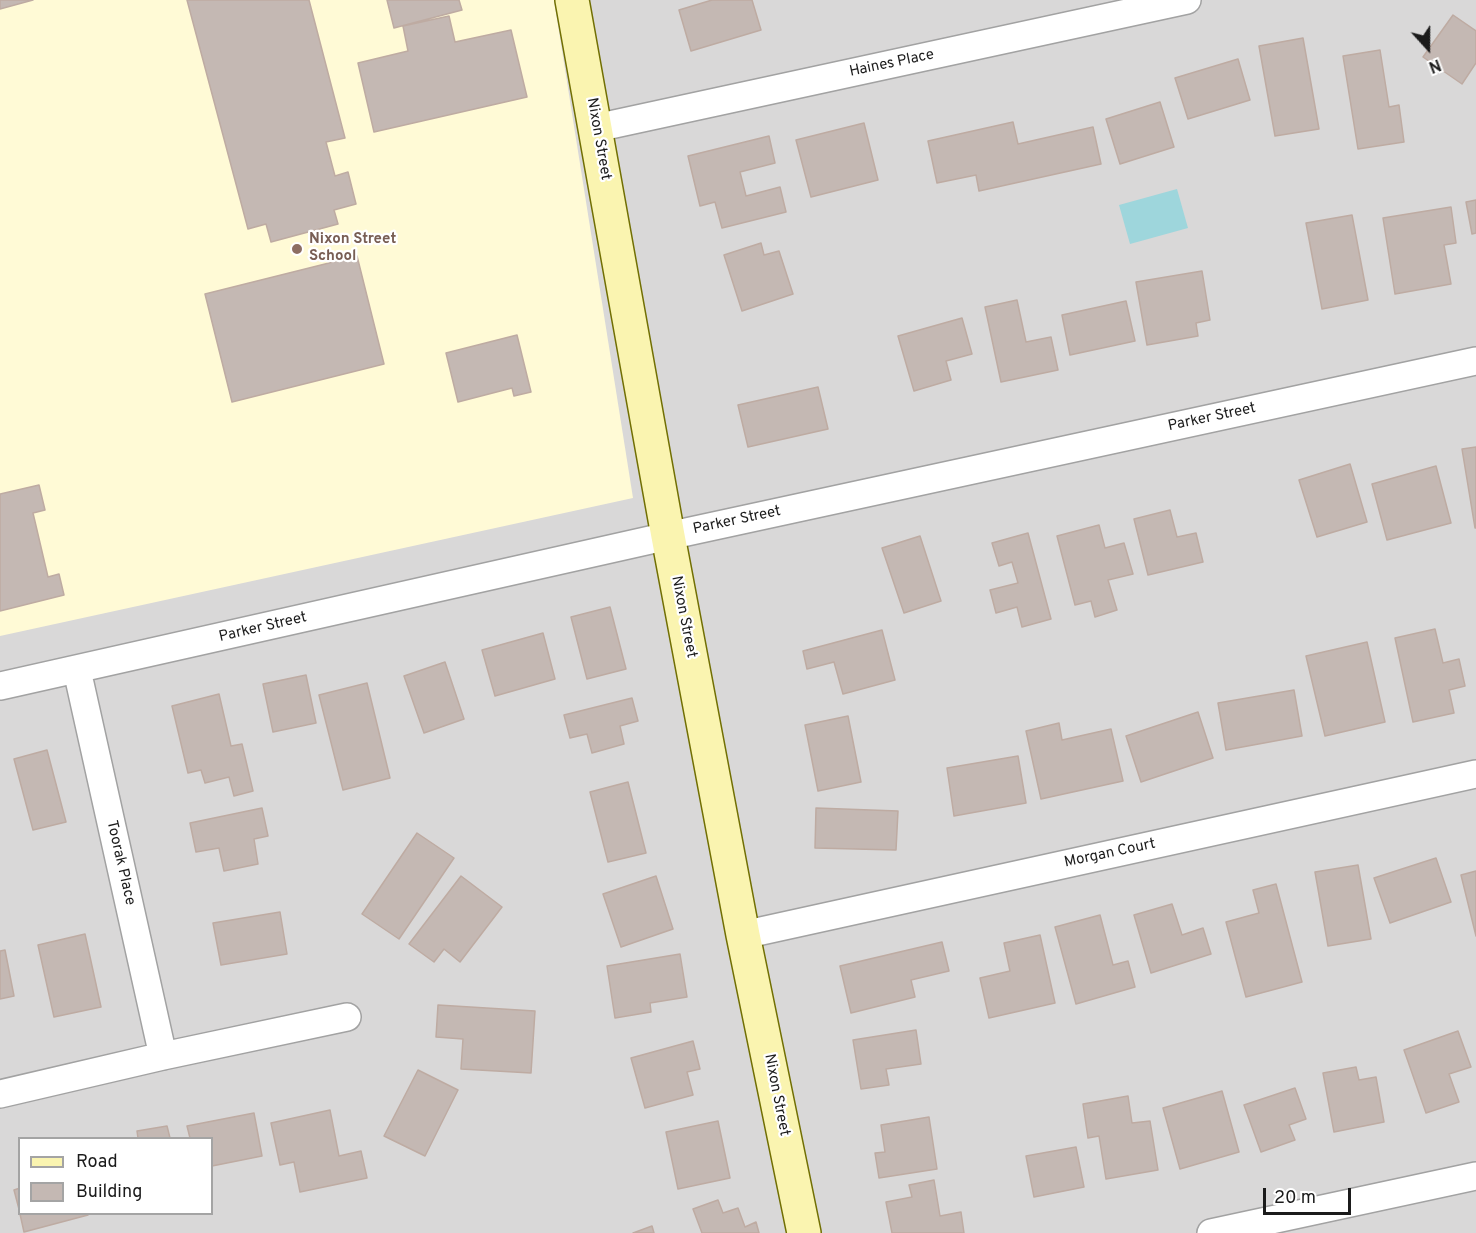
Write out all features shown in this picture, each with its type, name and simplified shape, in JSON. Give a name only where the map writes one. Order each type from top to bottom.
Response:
[{"type":"street","name":"Nixon Street","points":[[572,0],[668,536],[743,934],[804,1233]]},
{"type":"street","name":"Haines Place","points":[[596,128],[1187,0]]},
{"type":"street","name":"Parker Street","points":[[0,686],[668,536],[1476,361]]},
{"type":"street","name":"Toorak Place","points":[[77,670],[163,1056]]},
{"type":"street","name":"Morgan Court","points":[[743,934],[1476,774]]},
{"type":"street","points":[[0,1094],[346,1017]]},
{"type":"street","points":[[1211,1233],[1476,1176]]},
{"type":"shaded area","points":[[0,0],[1476,0],[1476,1233],[0,1233]]},
{"type":"shaded area","name":"Nixon Street School","points":[[0,0],[554,0],[633,498],[0,636]]},
{"type":"water","points":[[1177,189],[1188,228],[1130,244],[1119,205]]},
{"type":"building","points":[[0,0],[33,0],[0,9]]},
{"type":"building","points":[[187,0],[309,0],[345,138],[326,142],[335,176],[348,172],[356,204],[334,210],[338,224],[271,242],[266,224],[248,229]]},
{"type":"building","points":[[387,0],[459,0],[462,10],[394,28]]},
{"type":"building","points":[[712,0],[752,0],[761,30],[691,51],[679,10]]},
{"type":"building","points":[[1453,15],[1476,31],[1476,63],[1462,84],[1423,57]]},
{"type":"building","points":[[449,16],[455,42],[511,30],[527,97],[374,132],[358,63],[408,51],[403,26]]},
{"type":"building","points":[[1303,38],[1319,129],[1275,136],[1259,46]]},
{"type":"building","points":[[1380,50],[1389,107],[1399,105],[1404,142],[1358,149],[1343,56]]},
{"type":"building","points":[[1238,59],[1250,100],[1188,119],[1175,78]]},
{"type":"building","points":[[1160,102],[1174,147],[1120,164],[1106,119]]},
{"type":"building","points":[[1013,122],[1018,144],[1093,127],[1101,164],[979,191],[976,175],[937,183],[928,141]]},
{"type":"building","points":[[864,123],[878,180],[811,197],[796,140]]},
{"type":"building","points":[[769,136],[775,163],[740,172],[746,196],[780,187],[786,212],[722,228],[715,202],[700,206],[688,156]]},
{"type":"building","points":[[1476,200],[1476,233],[1472,234],[1466,202]]},
{"type":"building","points":[[1451,207],[1456,243],[1444,245],[1451,284],[1395,294],[1383,218]]},
{"type":"building","points":[[1352,215],[1368,300],[1322,309],[1306,223]]},
{"type":"building","points":[[761,243],[764,255],[779,251],[793,294],[742,311],[724,255]]},
{"type":"building","points":[[357,256],[384,364],[232,402],[205,294]]},
{"type":"building","points":[[1202,271],[1210,320],[1196,323],[1198,336],[1147,345],[1136,282]]},
{"type":"building","points":[[1017,300],[1026,342],[1051,337],[1058,370],[1001,382],[985,307]]},
{"type":"building","points":[[1126,301],[1135,341],[1070,355],[1062,315]]},
{"type":"building","points":[[962,318],[972,354],[946,361],[951,380],[914,391],[898,336]]},
{"type":"building","points":[[517,335],[531,392],[514,396],[512,388],[458,402],[446,353]]},
{"type":"building","points":[[818,387],[828,429],[748,447],[738,405]]},
{"type":"building","points":[[1476,447],[1476,528],[1475,528],[1462,449]]},
{"type":"building","points":[[1350,464],[1367,522],[1317,537],[1299,480]]},
{"type":"building","points":[[1436,466],[1451,523],[1387,540],[1372,484]]},
{"type":"building","points":[[39,485],[45,510],[33,513],[48,577],[59,574],[64,595],[0,611],[0,494]]},
{"type":"building","points":[[1170,510],[1177,537],[1196,533],[1203,562],[1148,575],[1134,519]]},
{"type":"building","points":[[1099,525],[1105,548],[1124,543],[1133,574],[1108,580],[1117,610],[1095,617],[1091,601],[1075,605],[1057,536]]},
{"type":"building","points":[[1028,533],[1051,619],[1022,627],[1017,607],[996,613],[990,590],[1018,583],[1012,562],[999,566],[992,543]]},
{"type":"building","points":[[920,536],[941,601],[904,613],[882,548]]},
{"type":"building","points":[[610,607],[626,669],[587,679],[571,617]]},
{"type":"building","points":[[1435,629],[1443,663],[1459,659],[1465,686],[1449,690],[1454,713],[1413,722],[1395,638]]},
{"type":"building","points":[[882,630],[895,680],[843,694],[834,662],[807,669],[803,651]]},
{"type":"building","points":[[543,633],[555,679],[495,696],[482,650]]},
{"type":"building","points":[[1367,642],[1385,722],[1325,736],[1306,656]]},
{"type":"building","points":[[445,662],[464,719],[424,733],[404,676]]},
{"type":"building","points":[[306,675],[316,723],[273,732],[263,684]]},
{"type":"building","points":[[367,683],[390,778],[343,790],[319,695]]},
{"type":"building","points":[[1294,690],[1302,736],[1226,750],[1218,703]]},
{"type":"building","points":[[219,694],[231,746],[242,744],[253,791],[234,796],[229,777],[205,783],[201,770],[188,773],[172,706]]},
{"type":"building","points":[[632,698],[638,721],[620,726],[624,744],[592,753],[587,734],[570,738],[564,715]]},
{"type":"building","points":[[1198,712],[1213,758],[1141,782],[1126,736]]},
{"type":"building","points":[[848,716],[861,782],[818,791],[805,725]]},
{"type":"building","points":[[1059,723],[1062,740],[1111,729],[1123,781],[1041,799],[1026,731]]},
{"type":"building","points":[[47,750],[66,822],[33,830],[14,759]]},
{"type":"building","points":[[1018,756],[1026,803],[954,816],[947,768]]},
{"type":"building","points":[[628,782],[646,853],[608,862],[590,792]]},
{"type":"building","points":[[262,808],[268,836],[254,839],[258,864],[224,871],[219,848],[196,852],[190,823]]},
{"type":"building","points":[[816,808],[898,811],[896,850],[815,848]]},
{"type":"building","points":[[417,833],[454,858],[399,939],[362,914]]},
{"type":"building","points":[[1436,858],[1451,902],[1390,923],[1374,878]]},
{"type":"building","points":[[1358,865],[1371,939],[1328,946],[1315,872]]},
{"type":"building","points":[[1476,871],[1476,936],[1461,875]]},
{"type":"building","points":[[461,876],[502,907],[460,962],[444,949],[434,962],[409,944]]},
{"type":"building","points":[[656,876],[673,929],[621,947],[603,894]]},
{"type":"building","points":[[1276,884],[1302,982],[1246,997],[1226,922],[1259,913],[1253,890]]},
{"type":"building","points":[[1172,904],[1182,935],[1203,928],[1211,954],[1151,973],[1134,915]]},
{"type":"building","points":[[280,912],[287,954],[221,965],[213,923]]},
{"type":"building","points":[[1100,915],[1113,965],[1128,961],[1135,987],[1076,1004],[1055,927]]},
{"type":"building","points":[[85,934],[101,1007],[54,1017],[38,945]]},
{"type":"building","points":[[1040,935],[1055,1003],[989,1018],[980,978],[1010,971],[1004,943]]},
{"type":"building","points":[[942,942],[949,971],[911,980],[915,997],[851,1013],[840,966]]},
{"type":"building","points":[[5,950],[14,996],[0,999],[0,951]]},
{"type":"building","points":[[680,954],[687,997],[650,1003],[651,1012],[615,1018],[607,966]]},
{"type":"building","points":[[438,1005],[535,1011],[531,1073],[461,1069],[463,1039],[436,1037]]},
{"type":"building","points":[[916,1030],[921,1064],[886,1069],[889,1085],[861,1089],[853,1040]]},
{"type":"building","points":[[1458,1031],[1471,1067],[1449,1074],[1459,1102],[1426,1113],[1404,1050]]},
{"type":"building","points":[[693,1041],[700,1069],[687,1072],[693,1095],[645,1108],[631,1058]]},
{"type":"building","points":[[1356,1067],[1359,1080],[1376,1077],[1384,1122],[1334,1132],[1323,1073]]},
{"type":"building","points":[[418,1070],[458,1090],[425,1156],[384,1136]]},
{"type":"building","points":[[1295,1088],[1306,1119],[1289,1125],[1295,1140],[1261,1152],[1244,1105]]},
{"type":"building","points":[[1222,1091],[1239,1152],[1180,1169],[1163,1108]]},
{"type":"building","points":[[1128,1096],[1132,1123],[1150,1121],[1158,1170],[1106,1179],[1099,1136],[1088,1138],[1083,1104]]},
{"type":"building","points":[[330,1110],[339,1156],[361,1151],[367,1178],[300,1192],[294,1162],[280,1165],[271,1123]]},
{"type":"building","points":[[254,1113],[262,1156],[213,1166],[213,1137],[190,1137],[187,1126]]},
{"type":"building","points":[[929,1117],[937,1169],[879,1178],[875,1153],[885,1152],[881,1125]]},
{"type":"building","points":[[718,1121],[730,1178],[678,1189],[666,1132]]},
{"type":"building","points":[[167,1126],[170,1137],[138,1137],[137,1131]]},
{"type":"building","points":[[1076,1147],[1084,1187],[1034,1197],[1026,1156]]},
{"type":"building","points":[[934,1180],[940,1216],[961,1212],[964,1233],[892,1233],[886,1202],[912,1197],[909,1185]]},
{"type":"building","points":[[18,1189],[18,1205],[14,1190]]},
{"type":"building","points":[[718,1200],[723,1213],[738,1208],[745,1227],[756,1222],[759,1233],[702,1233],[693,1209]]},
{"type":"building","points":[[20,1215],[88,1215],[24,1232]]},
{"type":"building","points":[[652,1226],[654,1233],[633,1233]]},
{"type":"place","name":"Nixon Street School","points":[[297,249]]}]
